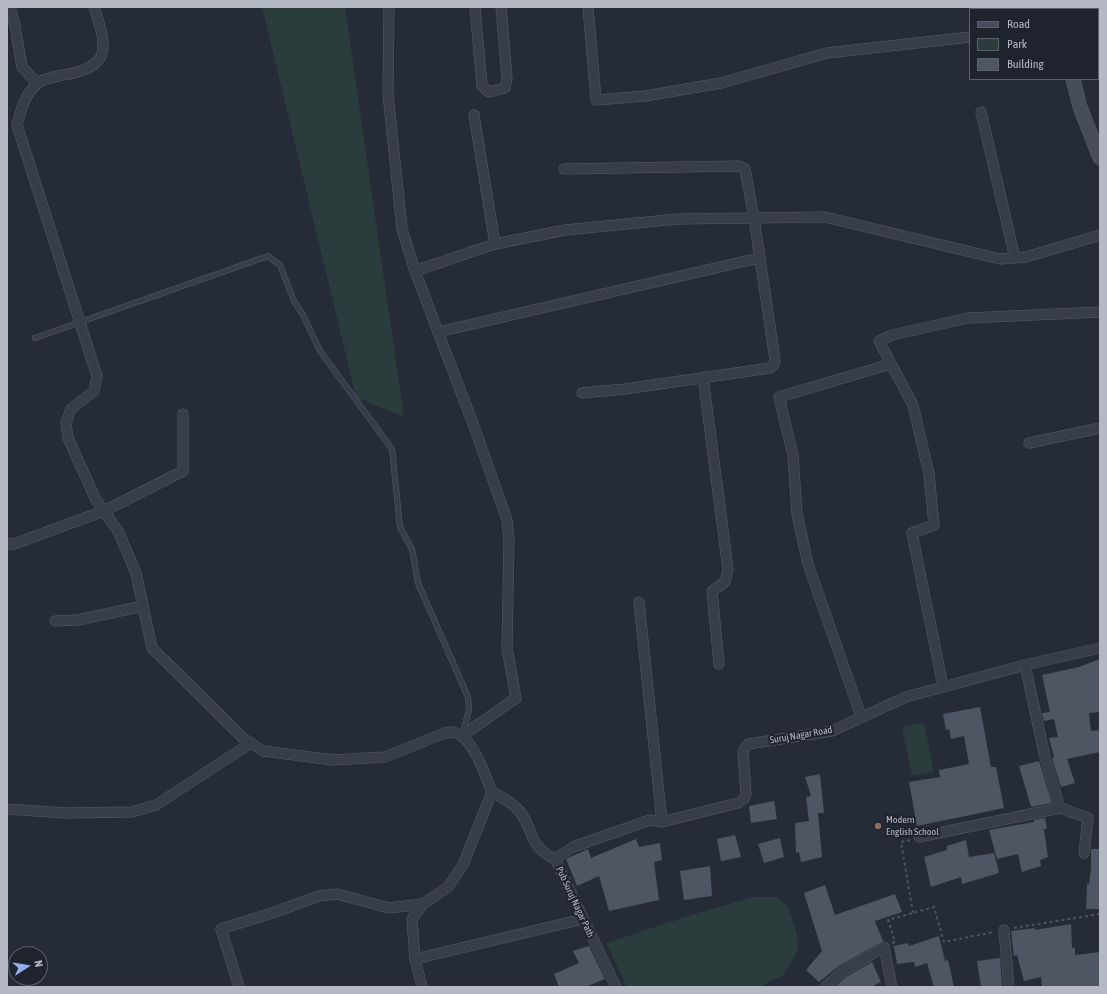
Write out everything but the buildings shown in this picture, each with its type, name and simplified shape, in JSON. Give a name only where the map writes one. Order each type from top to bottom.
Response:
[{"type":"main road","points":[[1073,80],[1080,106],[1100,157]]},
{"type":"street","points":[[10,7],[22,67],[37,83]]},
{"type":"street","points":[[94,7],[103,35],[104,52],[98,63],[81,72],[53,77],[37,83],[23,103],[17,125],[81,321],[97,376],[94,391],[71,409],[66,423],[68,438],[96,500],[118,531],[136,573],[152,648],[243,738],[263,751],[333,760],[384,757],[442,734],[452,732],[462,736],[474,750],[492,792],[463,865],[448,886],[423,904],[412,920],[415,959],[422,987]]},
{"type":"street","points":[[389,7],[388,94],[402,229],[415,271],[507,520],[509,540],[507,648],[516,698],[462,736]]},
{"type":"street","points":[[475,7],[482,86],[489,92],[505,88],[507,78],[501,7]]},
{"type":"street","points":[[588,7],[596,100],[645,96],[721,83],[828,53],[969,37]]},
{"type":"street","points":[[981,112],[1014,258]]},
{"type":"street","points":[[474,115],[495,244]]},
{"type":"street","points":[[564,169],[739,166],[745,169],[776,360],[774,365],[770,368],[625,389],[582,393]]},
{"type":"street","points":[[415,271],[495,244],[565,230],[678,219],[825,217],[1000,258],[1026,257],[1100,235]]},
{"type":"street","points":[[438,332],[759,258]]},
{"type":"street","points":[[943,686],[912,533],[934,525],[929,474],[913,405],[879,340],[892,335],[968,318],[1100,312]]},
{"type":"street","points":[[861,716],[808,564],[797,514],[793,455],[779,397],[891,364]]},
{"type":"street","points":[[702,377],[728,569],[725,582],[712,591],[719,664]]},
{"type":"street","points":[[7,544],[14,544],[104,511],[183,471],[183,414]]},
{"type":"street","points":[[1029,443],[1100,428]]},
{"type":"street","points":[[639,602],[662,822]]},
{"type":"street","points":[[55,621],[78,620],[143,606]]},
{"type":"street","name":"Suruj Nagar Road","points":[[555,859],[573,847],[650,820],[662,822],[738,803],[744,799],[746,794],[743,751],[748,744],[832,731],[861,716],[906,697],[1025,665],[1100,648]]},
{"type":"street","points":[[1025,665],[1045,757],[1060,808]]},
{"type":"street","points":[[7,809],[65,813],[132,812],[156,805],[251,743]]},
{"type":"street","name":"Pub Suruj Nagar Path","points":[[492,792],[503,798],[520,811],[536,845],[544,854],[555,859],[582,919],[616,987]]},
{"type":"street","points":[[919,837],[1060,808],[1088,818],[1084,853]]},
{"type":"street","points":[[239,987],[221,929],[319,896],[337,894],[389,908],[423,904]]},
{"type":"street","points":[[415,959],[582,919]]},
{"type":"street","points":[[1004,930],[1003,934],[1009,987]]},
{"type":"street","points":[[825,987],[842,972],[884,947],[892,987]]},
{"type":"lane","points":[[35,338],[268,256],[280,265],[294,302],[303,315],[320,351],[392,449],[400,527],[412,549],[418,583],[468,697],[469,710],[462,736]]},
{"type":"path","points":[[913,913],[901,842],[919,837]]},
{"type":"path","points":[[884,947],[894,942],[888,920],[934,907],[944,942],[1004,930],[1100,914]]},
{"type":"green space","points":[[262,7],[345,7],[404,417],[356,397]]},
{"type":"green space","points":[[924,723],[934,772],[912,776],[902,727]]},
{"type":"green space","points":[[754,897],[777,897],[788,907],[797,934],[798,950],[782,976],[759,987],[627,987],[606,943],[698,913]]},
{"type":"place","name":"Modern English School","points":[[878,826]]}]
